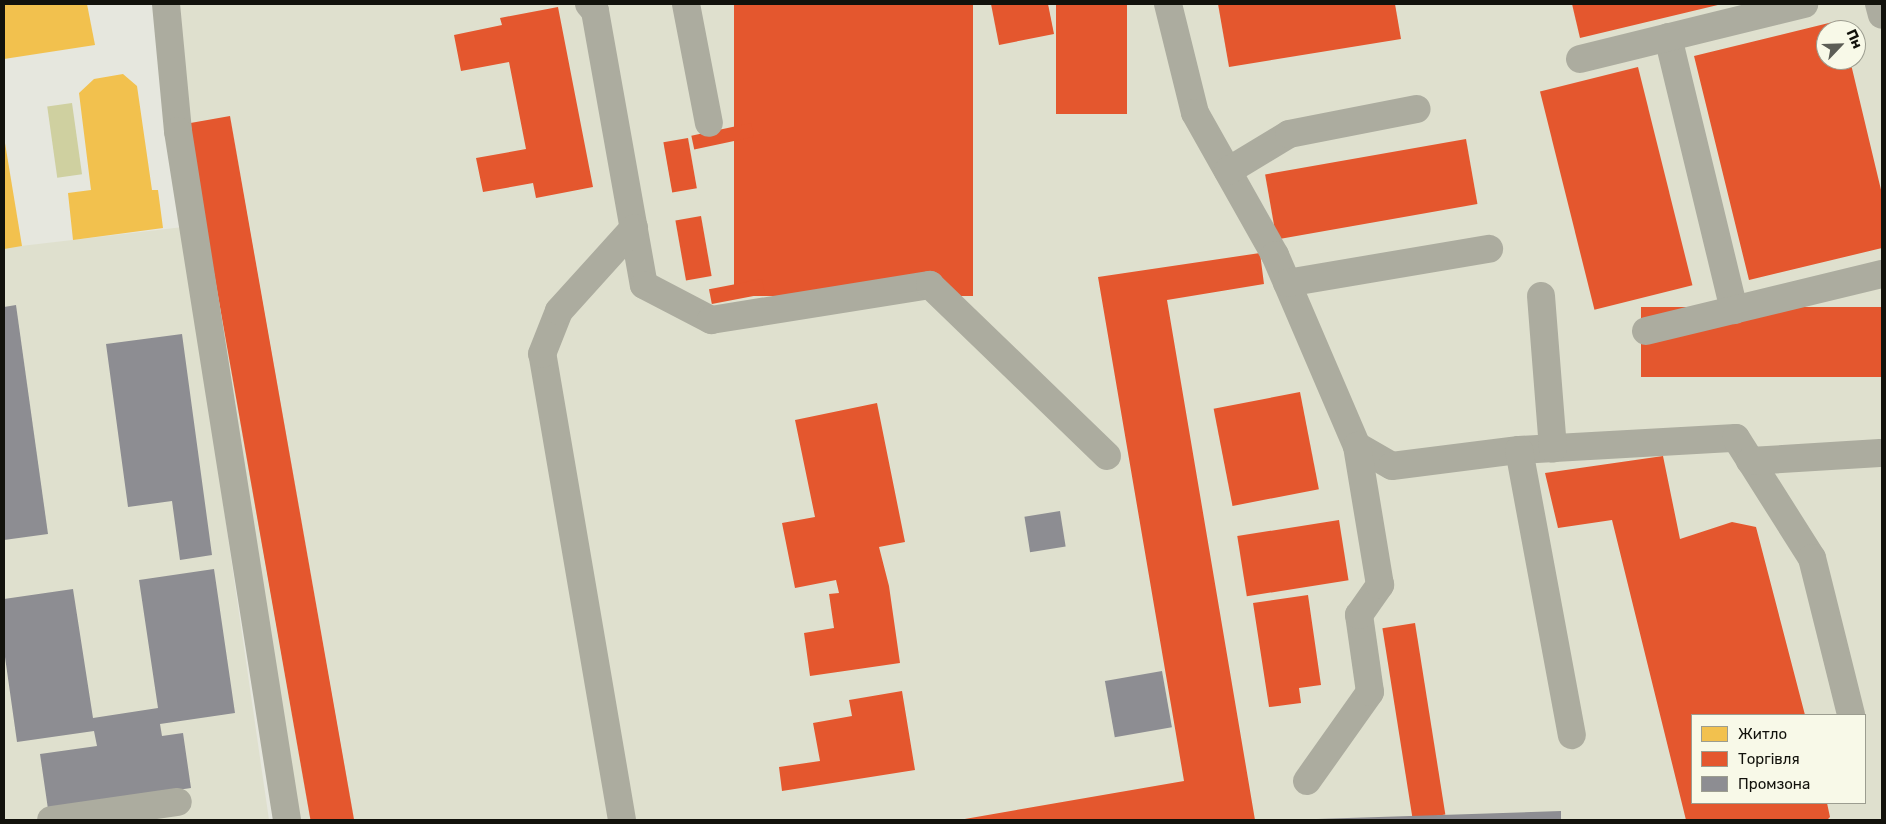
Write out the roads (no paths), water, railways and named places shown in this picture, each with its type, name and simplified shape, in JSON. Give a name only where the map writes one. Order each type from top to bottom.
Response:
[{"type":"lane","points":[[166,4],[178,131],[287,820]]},
{"type":"lane","points":[[589,4],[595,11],[644,285],[711,320],[930,286],[1106,456]]},
{"type":"lane","points":[[686,4],[709,123]]},
{"type":"lane","points":[[1168,4],[1196,114],[1276,255],[1357,446],[1380,585],[1358,615],[1370,692],[1307,781]]},
{"type":"lane","points":[[1580,59],[1804,4]]},
{"type":"lane","points":[[1879,4],[1882,15]]},
{"type":"lane","points":[[1668,37],[1734,310]]},
{"type":"lane","points":[[1228,171],[1289,134],[1417,109]]},
{"type":"lane","points":[[622,820],[542,354],[559,311],[634,228]]},
{"type":"lane","points":[[1287,283],[1489,249]]},
{"type":"lane","points":[[1646,331],[1882,274]]},
{"type":"lane","points":[[1541,296],[1553,448]]},
{"type":"lane","points":[[1357,446],[1392,466],[1519,450],[1736,438],[1812,558],[1851,714]]},
{"type":"lane","points":[[1519,450],[1572,736]]},
{"type":"lane","points":[[1750,461],[1880,453]]},
{"type":"lane","points":[[51,820],[178,802]]}]
